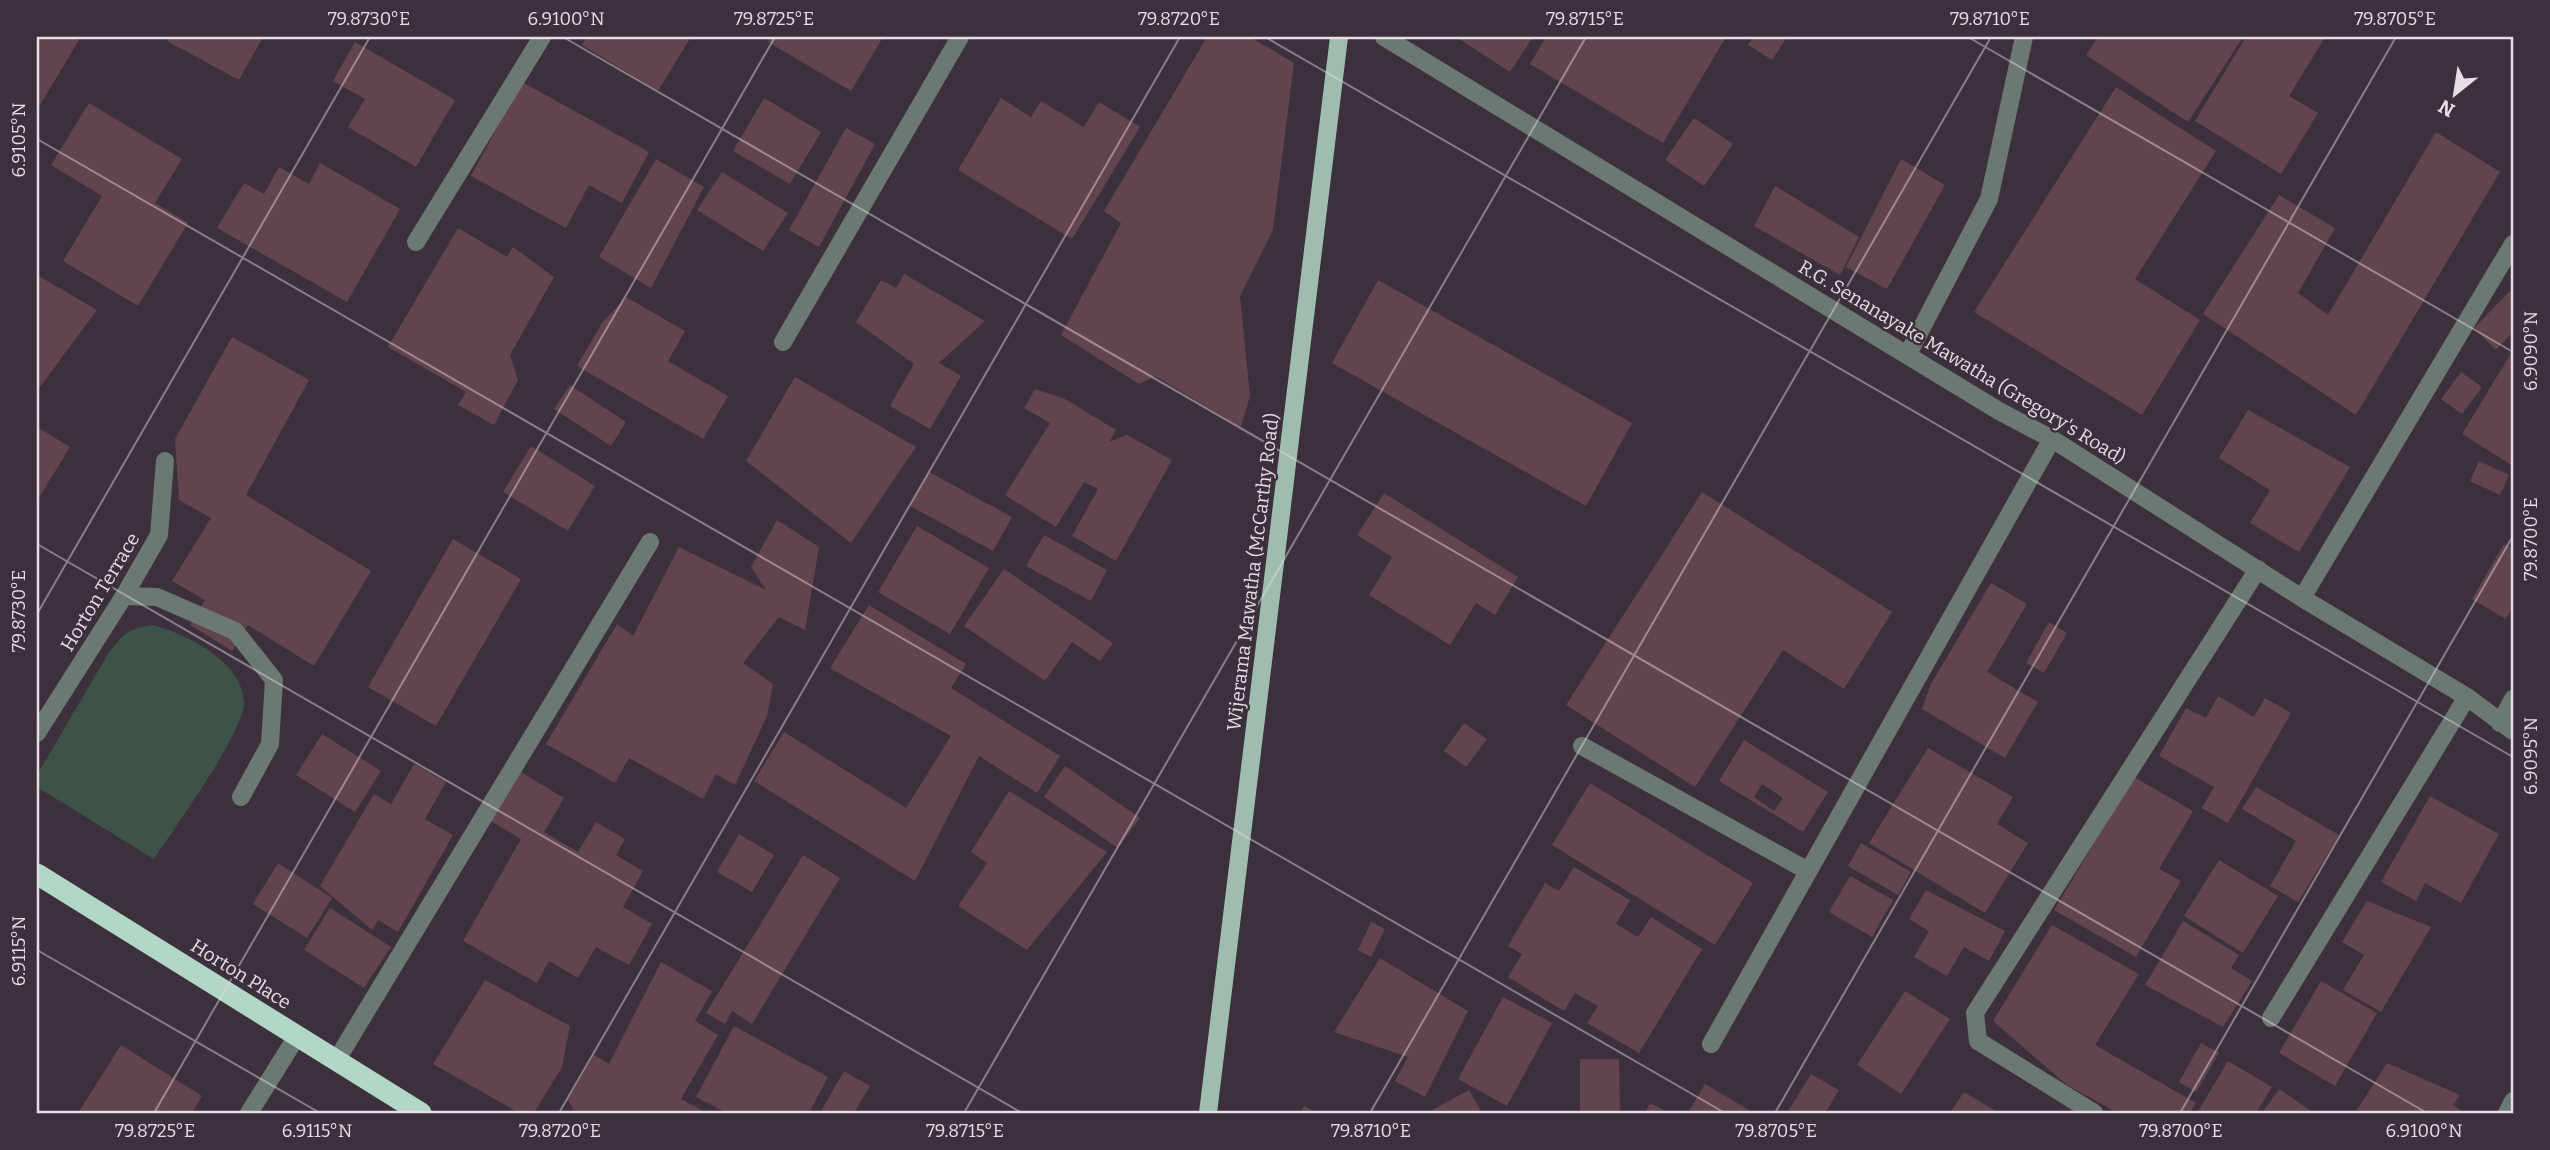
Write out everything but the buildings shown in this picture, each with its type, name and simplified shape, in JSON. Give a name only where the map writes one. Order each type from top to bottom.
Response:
[{"type":"highway","name":"Horton Place","points":[[37,874],[421,1113]]},
{"type":"main road","name":"Wijerama Mawatha (McCarthy Road)","points":[[1208,1113],[1339,37]]},
{"type":"street","points":[[416,242],[542,37]]},
{"type":"street","points":[[783,342],[960,37]]},
{"type":"street","name":"R.G. Senanayake Mawatha (Gregory's Road)","points":[[1384,37],[1999,411],[2052,439],[2302,598],[2468,697],[2506,727]]},
{"type":"street","points":[[1908,354],[1989,200],[2024,37]]},
{"type":"street","points":[[2302,598],[2513,244]]},
{"type":"street","points":[[1711,1044],[2052,439]]},
{"type":"street","name":"Horton Terrace","points":[[37,733],[124,596],[159,535],[165,461]]},
{"type":"street","points":[[336,1061],[650,542]]},
{"type":"street","points":[[2094,1113],[1978,1041],[1975,1013],[2258,569]]},
{"type":"street","points":[[124,596],[157,597],[235,631],[274,680],[270,744],[241,797]]},
{"type":"street","points":[[2271,1018],[2468,697]]},
{"type":"street","points":[[2506,727],[2513,699]]},
{"type":"street","points":[[1582,746],[1808,871]]},
{"type":"street","points":[[249,1113],[297,1036]]},
{"type":"street","points":[[2507,1113],[2513,1101]]},
{"type":"green space","points":[[153,625],[196,643],[224,663],[241,688],[244,703],[233,736],[221,757],[154,859],[37,787],[37,775],[108,654],[126,634],[137,628]]}]
